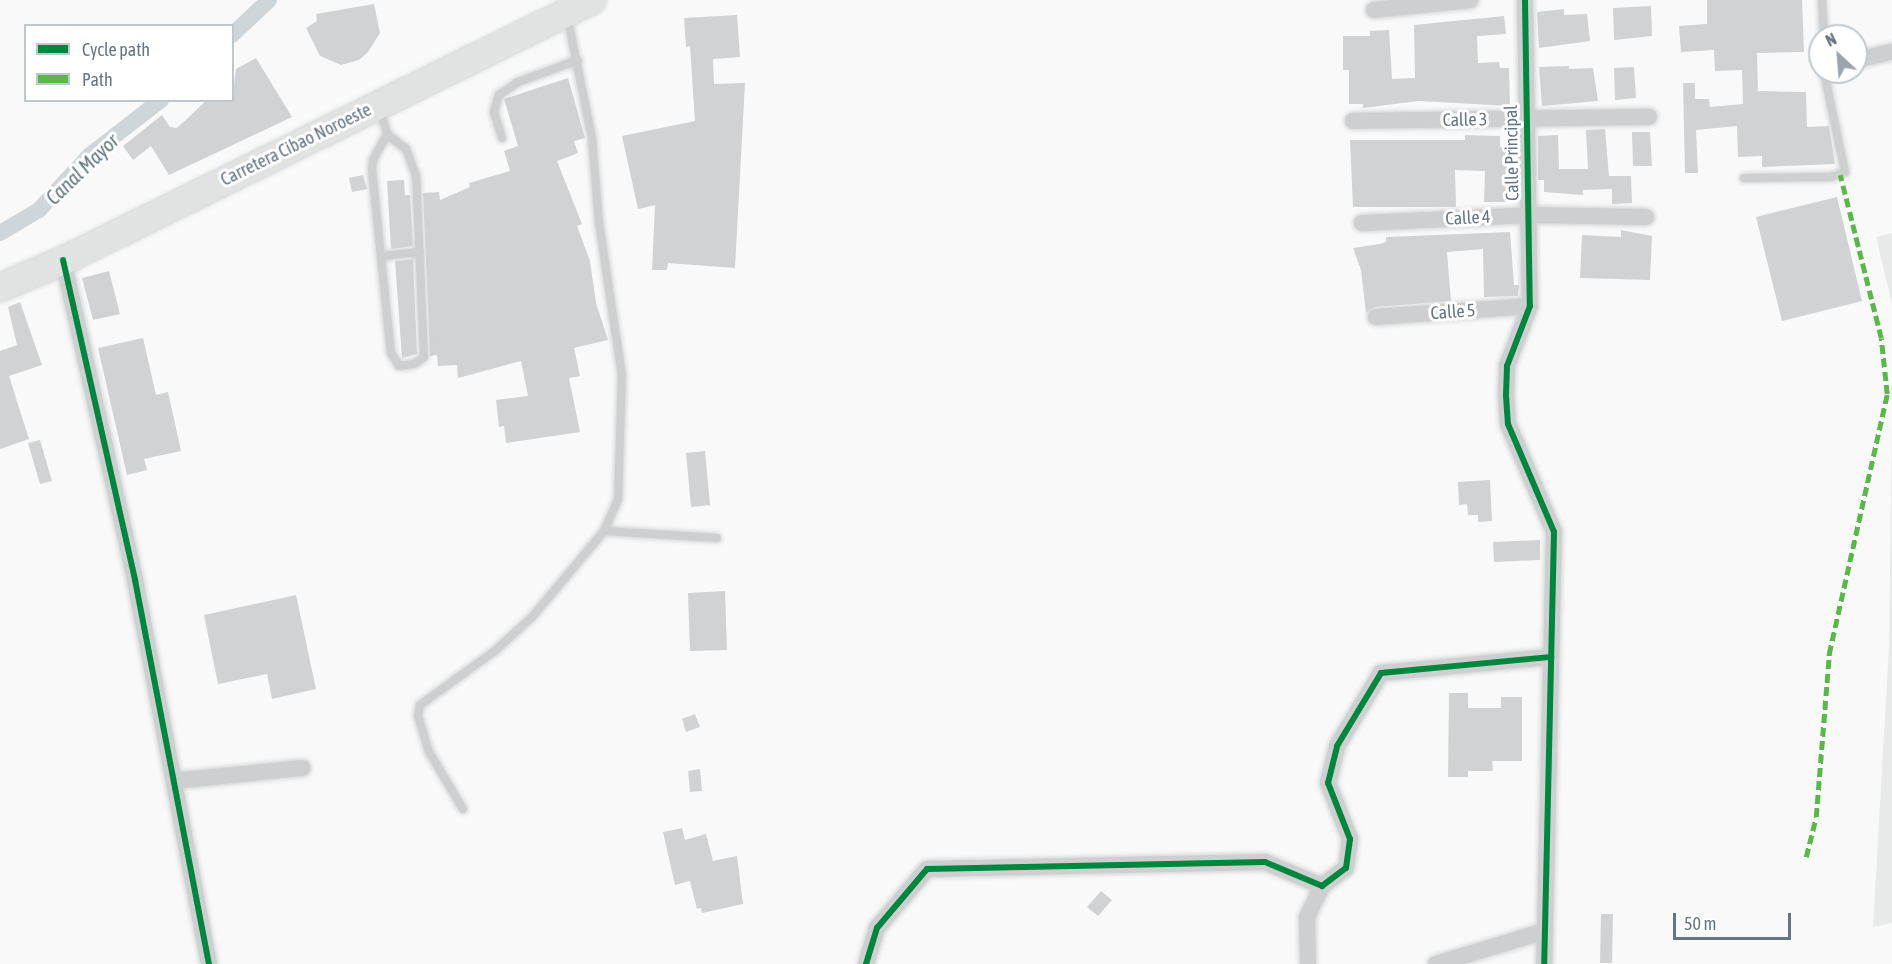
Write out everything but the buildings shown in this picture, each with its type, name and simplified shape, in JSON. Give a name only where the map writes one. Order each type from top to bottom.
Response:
[{"type":"main road","name":"Carretera Cibao Noroeste","points":[[0,287],[63,260],[591,0]]},
{"type":"street","points":[[1374,10],[1470,0]]},
{"type":"street","name":"Calle Principal","points":[[1525,0],[1530,306]]},
{"type":"street","points":[[1868,57],[1892,52]]},
{"type":"street","name":"Calle 3","points":[[1353,121],[1649,117]]},
{"type":"street","name":"Calle 4","points":[[1362,224],[1529,215],[1646,217]]},
{"type":"street","points":[[63,260],[135,580],[209,964]]},
{"type":"street","points":[[1530,306],[1507,366],[1506,396],[1508,424],[1554,532],[1544,964]]},
{"type":"street","name":"Calle 5","points":[[1376,318],[1530,306]]},
{"type":"street","points":[[1308,964],[1307,917],[1322,886],[1346,868],[1350,839],[1328,783],[1337,746],[1382,673],[1551,657]]},
{"type":"street","points":[[174,781],[302,768]]},
{"type":"street","points":[[866,964],[877,928],[927,869],[1265,862],[1322,886]]},
{"type":"street","points":[[1436,964],[1545,930]]},
{"type":"lane","points":[[1822,0],[1823,24]]},
{"type":"lane","points":[[463,808],[429,752],[418,716],[420,705],[496,650],[533,616],[604,531],[618,500],[622,376],[599,223],[592,138],[567,12]]},
{"type":"lane","points":[[502,138],[494,112],[499,95],[518,82],[578,60]]},
{"type":"lane","points":[[1744,178],[1831,177],[1845,172],[1827,84]]},
{"type":"lane","points":[[378,104],[387,134],[406,149],[416,168],[424,357],[414,364],[399,366],[391,353],[372,170],[373,160],[387,134]]},
{"type":"lane","points":[[382,255],[420,252]]},
{"type":"lane","points":[[604,531],[717,538]]},
{"type":"shaded area","points":[[1892,233],[1892,304],[1876,237]]},
{"type":"shaded area","points":[[1892,422],[1892,923],[1873,927],[1889,647]]},
{"type":"waterway","name":"Canal Mayor","points":[[234,33],[269,0]]},
{"type":"waterway","name":"Canal Mayor","points":[[0,233],[39,210],[90,155],[158,102]]},
{"type":"marked path","points":[[1806,857],[1816,817],[1829,654],[1887,394],[1881,338],[1840,175]]},
{"type":"cycle path","points":[[1525,0],[1530,306],[1507,366],[1506,396],[1508,424],[1554,532],[1544,964]]},
{"type":"cycle path","points":[[63,260],[135,580],[209,964]]},
{"type":"cycle path","points":[[866,964],[877,928],[927,869],[1265,862],[1322,886],[1346,868],[1350,839],[1328,783],[1337,746],[1381,673],[1551,657]]}]
